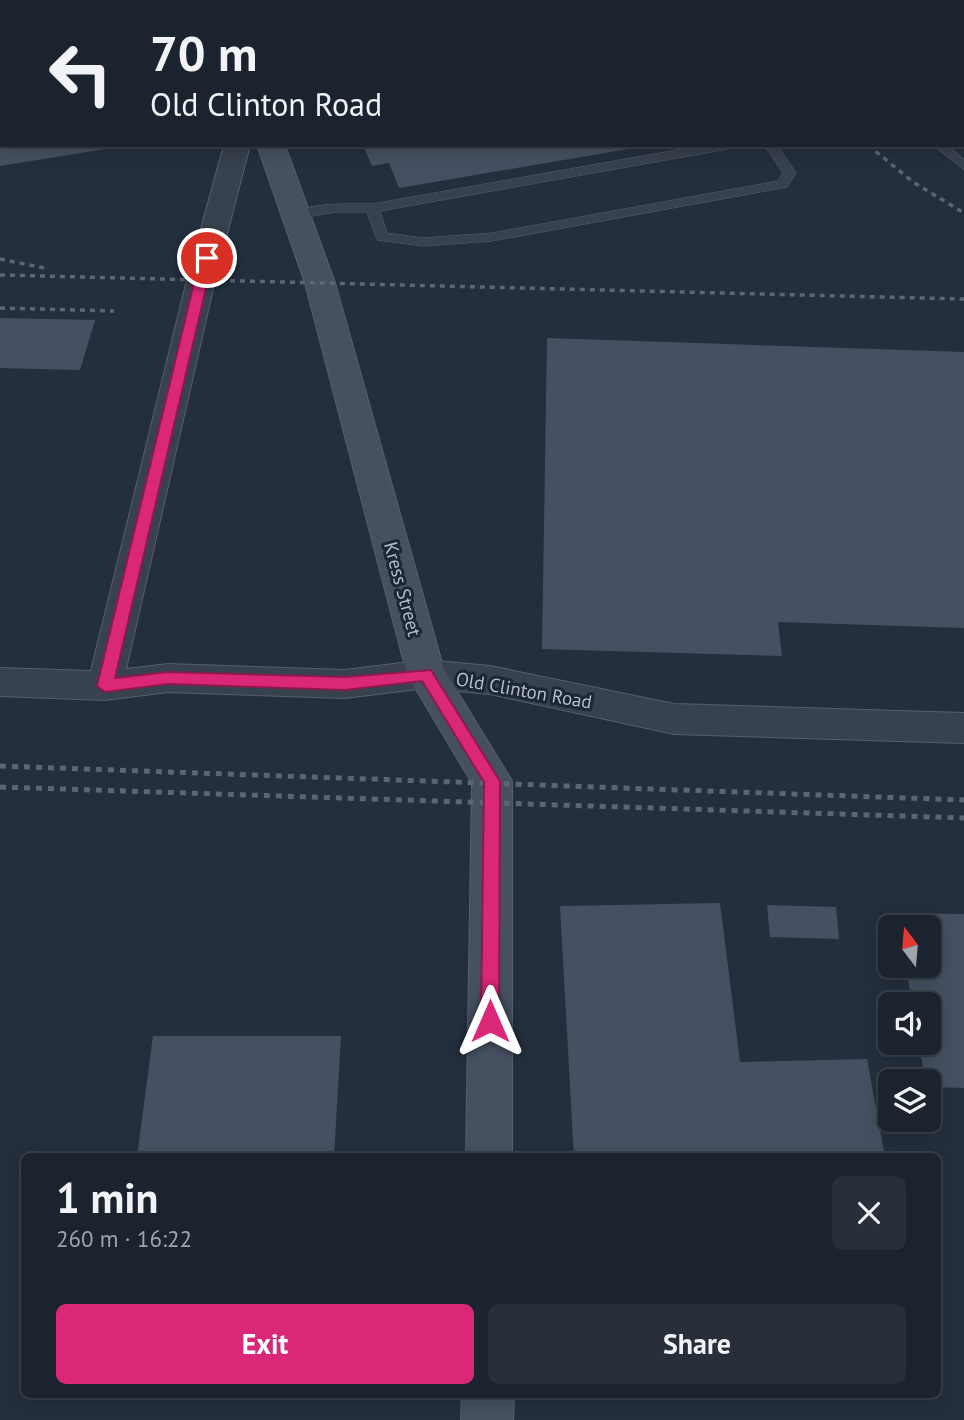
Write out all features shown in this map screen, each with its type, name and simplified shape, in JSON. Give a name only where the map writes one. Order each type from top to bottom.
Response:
[{"type":"street","points":[[105,686],[201,281],[236,147]]},
{"type":"street","name":"Kress Street","points":[[272,147],[320,283],[426,674],[492,781],[489,1153]]},
{"type":"street","name":"Old Clinton Road","points":[[0,682],[105,686],[168,678],[345,684],[426,674],[490,680],[674,719],[964,728]]},
{"type":"street","points":[[487,1420],[488,1398]]},
{"type":"lane","points":[[297,215],[335,208],[372,208],[717,147]]},
{"type":"lane","points":[[372,208],[382,237],[423,242],[492,237],[782,184],[790,173],[772,147]]},
{"type":"lane","points":[[942,147],[964,165]]},
{"type":"building","points":[[0,147],[118,147],[0,166]]},
{"type":"building","points":[[640,147],[399,188],[389,163],[372,166],[365,149]]},
{"type":"building","points":[[0,318],[95,320],[80,370],[0,368]]},
{"type":"building","points":[[547,338],[964,352],[964,628],[778,622],[782,656],[542,649]]},
{"type":"building","points":[[720,903],[740,1062],[867,1059],[878,1132],[880,1132],[884,1153],[574,1153],[560,906]]},
{"type":"building","points":[[767,905],[836,907],[839,939],[770,937]]},
{"type":"building","points":[[964,914],[964,1088],[941,1087],[941,1069],[923,1069],[921,1055],[941,1055],[941,992],[910,992],[908,978],[942,978],[942,915],[898,915]]},
{"type":"building","points":[[153,1036],[341,1036],[334,1153],[138,1153]]},
{"type":"railway","points":[[870,147],[913,182],[964,213]]},
{"type":"railway","points":[[0,259],[44,268]]},
{"type":"railway","points":[[0,275],[964,299]]},
{"type":"railway","points":[[0,308],[114,311]]},
{"type":"railway","points":[[0,766],[964,800]]},
{"type":"railway","points":[[0,787],[964,818]]},
{"type":"route","points":[[207,258],[105,686],[168,678],[345,684],[426,674],[492,781],[490,1021]]}]
